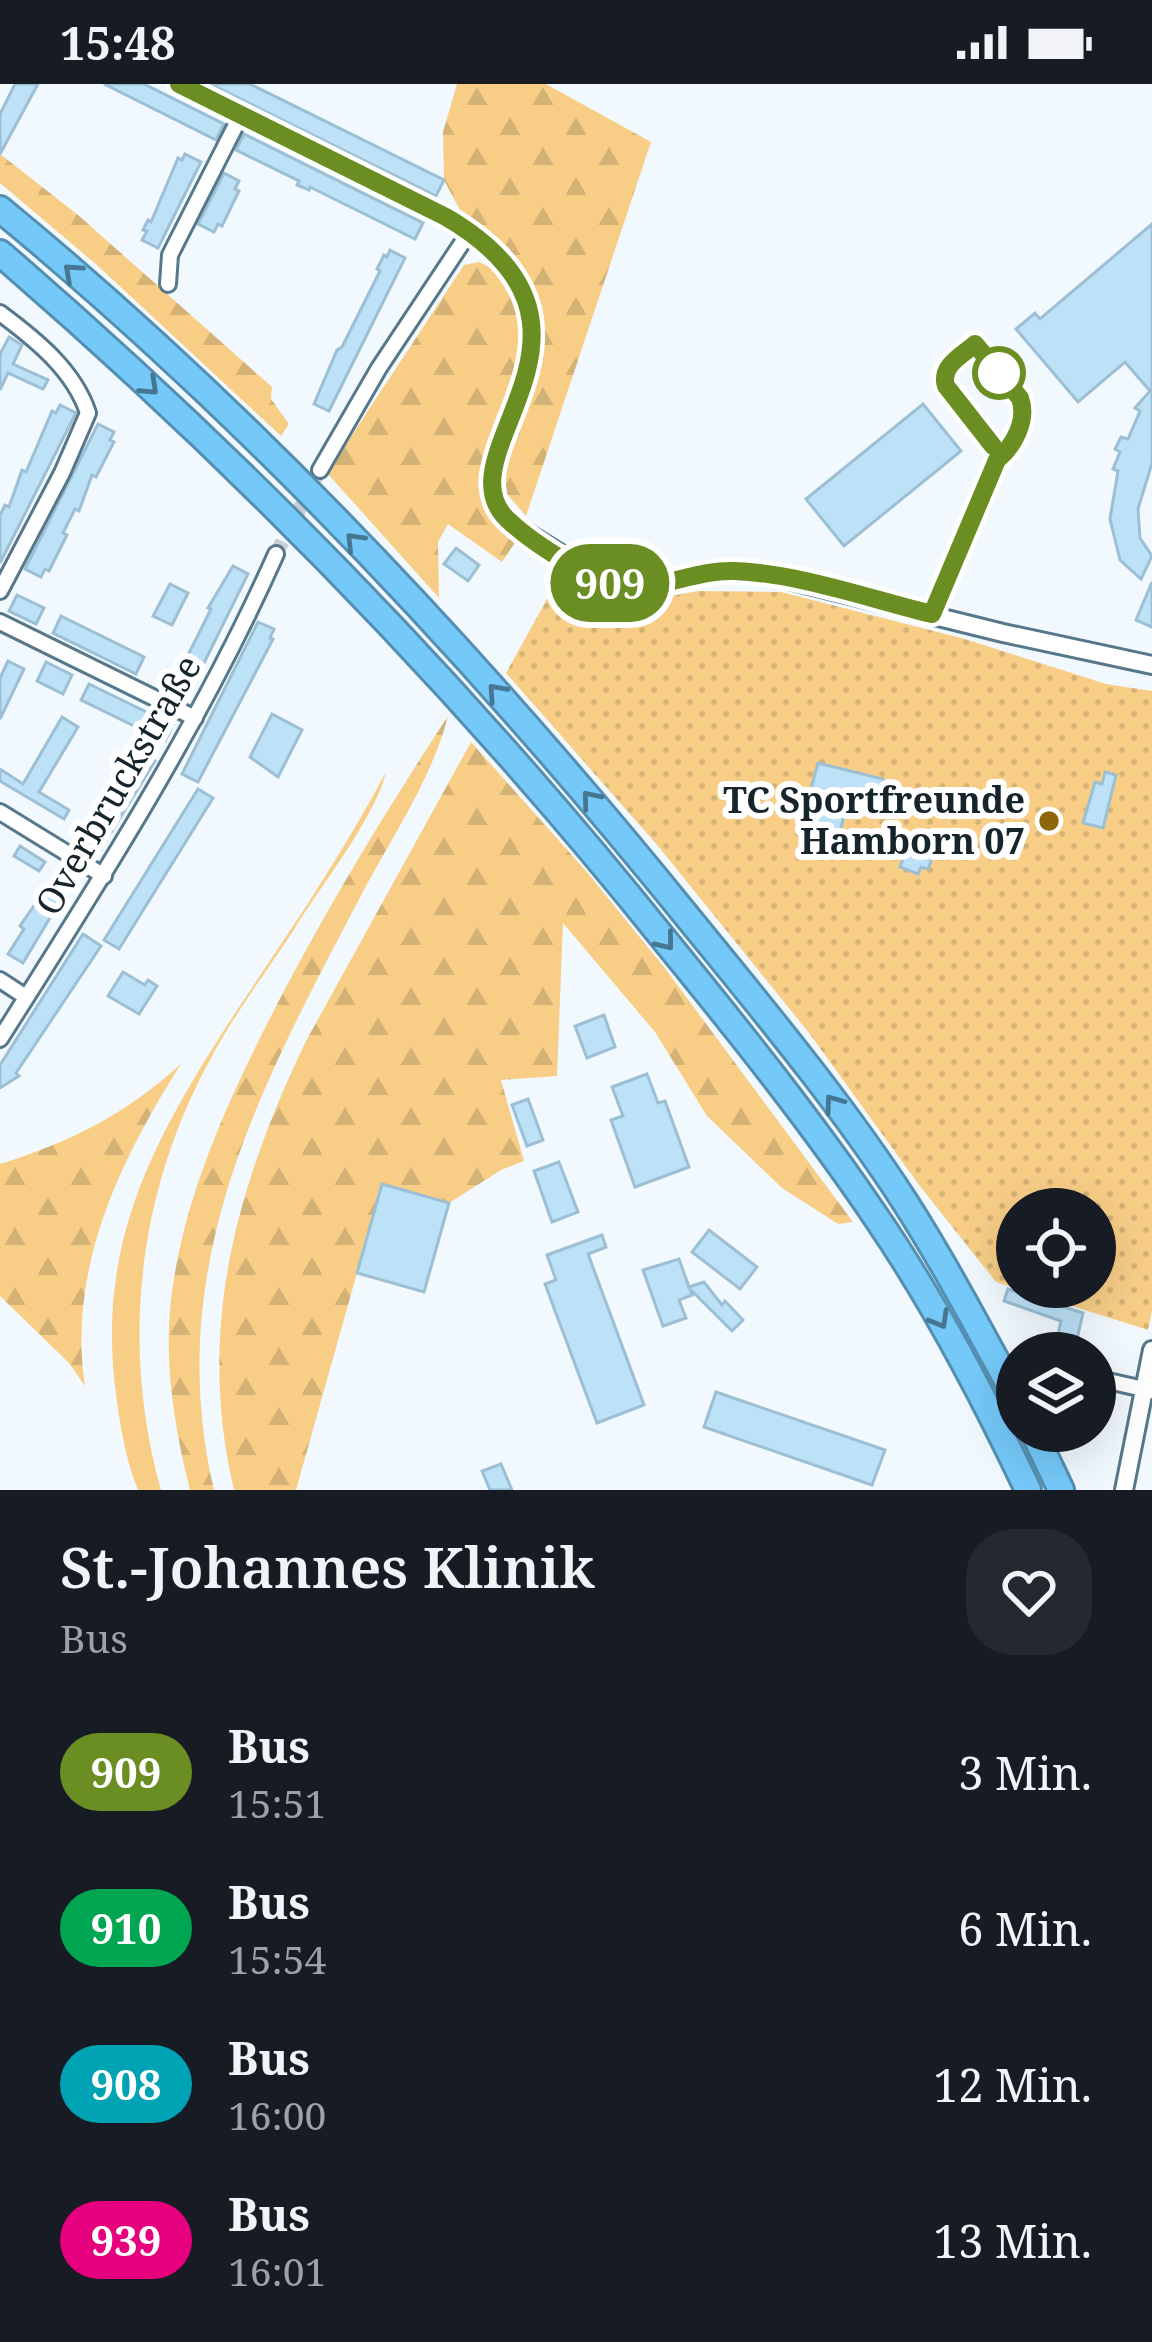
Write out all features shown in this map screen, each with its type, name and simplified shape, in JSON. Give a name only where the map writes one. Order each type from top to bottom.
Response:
[{"type":"highway","points":[[0,209],[182,372],[436,625],[557,760],[793,1047],[902,1198],[996,1363]]},
{"type":"highway","points":[[0,253],[282,514],[538,787],[774,1076],[879,1221],[950,1335],[1028,1490]]},
{"type":"highway","points":[[1043,1452],[1061,1490]]},
{"type":"street","points":[[179,84],[470,231],[506,263],[529,301],[534,331],[525,384],[494,464],[491,486],[501,513],[574,564],[608,583],[631,587],[714,572],[773,576],[1152,665]]},
{"type":"street","points":[[168,284],[170,255],[241,115]]},
{"type":"street","points":[[320,470],[379,368],[470,231]]},
{"type":"street","points":[[0,313],[38,342],[67,374],[88,413],[0,591]]},
{"type":"street","name":"Overbruckstraße","points":[[0,1039],[104,876],[195,718],[276,554]]},
{"type":"street","points":[[0,622],[195,718]]},
{"type":"street","points":[[0,812],[104,876]]},
{"type":"street","points":[[0,980],[26,997]]},
{"type":"street","points":[[1124,1490],[1148,1390],[1152,1350]]},
{"type":"street","points":[[1116,1383],[1148,1390]]},
{"type":"green space","points":[[457,84],[546,84],[651,142],[526,516],[507,494],[504,466],[541,360],[542,307],[509,248],[461,212],[444,180],[443,132]]},
{"type":"green space","points":[[0,154],[78,215],[272,387],[271,399],[289,424],[281,436],[98,266],[0,183]]},
{"type":"green space","points":[[479,262],[502,276],[521,316],[517,365],[478,482],[488,512],[516,541],[502,562],[448,524],[438,542],[439,598],[327,473],[464,265]]},
{"type":"green space","points":[[562,572],[621,605],[698,591],[781,592],[965,639],[1106,684],[1152,691],[1152,1311],[1148,1330],[1078,1308],[1116,1308],[1116,1188],[996,1188],[996,1282],[809,1033],[658,846],[506,673]]},
{"type":"green space","points":[[448,716],[423,783],[291,1032],[231,1177],[212,1251],[201,1327],[201,1407],[214,1490],[190,1490],[173,1400],[170,1309],[183,1234],[205,1162],[288,984],[353,868]]},
{"type":"green space","points":[[471,742],[664,967],[853,1222],[838,1224],[782,1188],[707,1116],[655,1032],[563,923],[557,1076],[501,1080],[524,1161],[449,1203],[382,1184],[296,1490],[234,1490],[219,1372],[222,1316],[242,1205],[306,1041]]},
{"type":"green space","points":[[386,772],[360,830],[220,1041],[186,1109],[167,1161],[152,1214],[140,1324],[141,1380],[161,1490],[138,1490],[120,1424],[112,1344],[114,1290],[138,1191],[183,1098],[335,861]]},
{"type":"green space","points":[[181,1064],[119,1177],[91,1258],[81,1343],[85,1386],[69,1363],[0,1296],[0,1164],[96,1124]]},
{"type":"building","points":[[15,84],[38,84],[0,154],[0,114]]},
{"type":"building","points":[[104,84],[144,84],[224,124],[216,140]]},
{"type":"building","points":[[210,84],[250,84],[444,180],[436,196]]},
{"type":"building","points":[[244,134],[423,223],[415,239],[297,185],[299,181],[236,150]]},
{"type":"building","points":[[185,154],[201,162],[158,248],[142,240],[147,231],[143,230],[151,222],[178,158],[182,160]]},
{"type":"building","points":[[224,173],[239,181],[235,189],[239,191],[222,226],[218,224],[214,232],[198,224]]},
{"type":"building","points":[[1152,224],[1152,463],[1138,509],[1140,538],[1152,556],[1141,579],[1120,560],[1110,519],[1118,471],[1113,469],[1120,452],[1115,449],[1121,437],[1128,439],[1140,411],[1135,408],[1150,391],[1125,362],[1078,402],[1016,329],[1035,313],[1040,319]]},
{"type":"building","points":[[390,250],[405,258],[329,411],[314,404]]},
{"type":"building","points":[[9,337],[22,345],[13,364],[48,380],[43,389],[8,373],[0,390],[0,354]]},
{"type":"building","points":[[923,404],[961,451],[844,546],[806,499]]},
{"type":"building","points":[[60,405],[76,413],[0,563],[0,515],[5,505],[9,507],[52,411],[56,413]]},
{"type":"building","points":[[98,424],[114,432],[110,440],[114,442],[96,477],[92,475],[49,571],[45,569],[41,577],[25,569]]},
{"type":"building","points":[[456,548],[479,565],[468,581],[444,564]]},
{"type":"building","points":[[233,566],[248,574],[204,663],[188,655]]},
{"type":"building","points":[[1152,582],[1152,627],[1136,620]]},
{"type":"building","points":[[170,584],[188,593],[172,625],[153,616]]},
{"type":"building","points":[[17,595],[44,608],[36,624],[9,611]]},
{"type":"building","points":[[61,616],[144,657],[136,674],[53,633]]},
{"type":"building","points":[[258,622],[274,629],[273,639],[198,782],[182,774]]},
{"type":"building","points":[[8,661],[24,669],[0,719],[0,678]]},
{"type":"building","points":[[46,662],[72,675],[63,694],[37,681]]},
{"type":"building","points":[[168,669],[194,682],[187,699],[160,685]]},
{"type":"building","points":[[89,684],[173,725],[165,741],[81,700]]},
{"type":"building","points":[[272,714],[302,730],[278,777],[250,757]]},
{"type":"building","points":[[62,717],[78,727],[39,792],[69,810],[64,819],[0,781],[0,769],[23,784]]},
{"type":"building","points":[[140,751],[155,761],[96,857],[81,848],[82,840]]},
{"type":"building","points":[[818,763],[883,779],[874,816],[846,809],[839,835],[828,832],[826,837],[806,829]]},
{"type":"building","points":[[1105,772],[1116,775],[1103,828],[1083,823],[1095,782],[1102,784]]},
{"type":"building","points":[[198,789],[213,798],[119,949],[104,940]]},
{"type":"building","points":[[20,846],[45,862],[39,871],[14,856]]},
{"type":"building","points":[[907,848],[932,858],[928,869],[921,867],[918,874],[900,867]]},
{"type":"building","points":[[54,877],[69,886],[23,963],[8,954],[24,929],[20,926]]},
{"type":"building","points":[[83,934],[101,946],[16,1073],[19,1076],[0,1088],[0,1065]]},
{"type":"building","points":[[123,972],[145,985],[148,980],[157,986],[139,1014],[108,996]]},
{"type":"building","points":[[604,1015],[615,1047],[587,1058],[575,1026]]},
{"type":"building","points":[[647,1074],[658,1103],[665,1101],[689,1167],[635,1187],[611,1120],[623,1116],[612,1087]]},
{"type":"building","points":[[528,1099],[543,1140],[527,1146],[512,1105]]},
{"type":"building","points":[[559,1162],[578,1212],[552,1222],[534,1171]]},
{"type":"building","points":[[382,1184],[449,1203],[424,1292],[357,1273]]},
{"type":"building","points":[[709,1230],[757,1267],[740,1289],[692,1252]]},
{"type":"building","points":[[602,1235],[606,1247],[588,1254],[644,1405],[597,1423],[545,1284],[556,1280],[547,1255]]},
{"type":"building","points":[[679,1259],[689,1287],[704,1282],[722,1305],[725,1301],[743,1320],[732,1331],[690,1289],[692,1295],[679,1300],[686,1318],[663,1326],[643,1270]]},
{"type":"building","points":[[1024,1308],[1067,1308],[1083,1313],[1079,1332],[1059,1332],[1061,1321]]},
{"type":"building","points":[[716,1392],[885,1450],[872,1485],[704,1427]]},
{"type":"building","points":[[501,1464],[512,1490],[490,1490],[482,1471]]},
{"type":"tunnel","points":[[276,554],[320,470]]},
{"type":"bus line","name":"909","points":[[179,84],[446,217],[506,263],[529,301],[534,331],[525,384],[494,464],[491,486],[496,502],[519,529],[608,583],[631,587],[735,571],[932,614],[997,460],[1009,450],[1022,422],[1020,398],[975,344],[943,376],[993,446]]},
{"type":"place","name":"TC Sportfreunde Hamborn 07","points":[[1049,821]]}]
